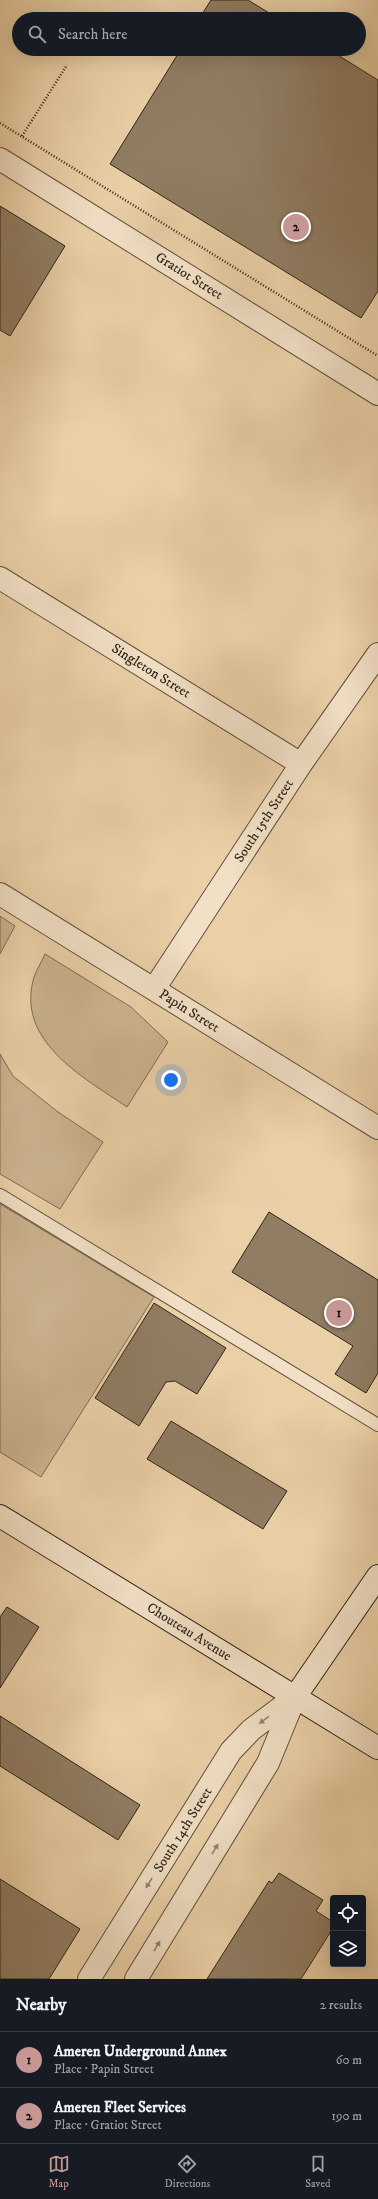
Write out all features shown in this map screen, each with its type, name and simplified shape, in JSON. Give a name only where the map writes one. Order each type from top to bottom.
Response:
[{"type":"street","name":"Gratiot Street","points":[[0,159],[378,394]]},
{"type":"street","name":"Singleton Street","points":[[0,578],[301,764]]},
{"type":"street","name":"South 15th Street","points":[[154,989],[301,764],[378,654]]},
{"type":"street","name":"Papin Street","points":[[0,894],[378,1128]]},
{"type":"street","name":"Chouteau Avenue","points":[[0,1516],[378,1748]]},
{"type":"street","name":"South 14th Street","points":[[136,1979],[268,1763],[295,1697],[378,1576]]},
{"type":"street","name":"South 14th Street","points":[[89,1979],[231,1751],[251,1730],[295,1697]]},
{"type":"lane","points":[[0,1195],[378,1425]]},
{"type":"path","points":[[22,136],[67,65]]},
{"type":"path","points":[[0,123],[378,356]]},
{"type":"shaded area","points":[[0,916],[15,926],[0,954]]},
{"type":"shaded area","points":[[45,954],[131,1007],[168,1042],[127,1107],[73,1070],[57,1055],[43,1038],[34,1020],[31,1000],[34,977]]},
{"type":"shaded area","points":[[0,1054],[13,1076],[58,1112],[103,1142],[60,1209],[0,1174]]},
{"type":"shaded area","points":[[0,1204],[154,1297],[41,1477],[0,1452]]},
{"type":"building","points":[[211,0],[248,0],[268,12],[203,12]]},
{"type":"building","points":[[177,56],[339,56],[378,80],[378,291],[361,318],[110,164]]},
{"type":"building","points":[[0,206],[65,246],[10,336],[0,330]]},
{"type":"building","points":[[269,1212],[378,1280],[378,1373],[366,1393],[335,1374],[353,1346],[232,1272]]},
{"type":"building","points":[[154,1303],[226,1348],[197,1394],[175,1381],[166,1382],[139,1426],[95,1398]]},
{"type":"building","points":[[171,1421],[287,1491],[263,1529],[147,1459]]},
{"type":"building","points":[[7,1607],[39,1627],[0,1688],[0,1617]]},
{"type":"building","points":[[0,1716],[140,1805],[118,1840],[0,1766]]},
{"type":"building","points":[[279,1873],[323,1900],[316,1911],[330,1920],[330,1933],[301,1979],[207,1979],[269,1881],[272,1883]]},
{"type":"building","points":[[0,1879],[80,1929],[49,1979],[0,1979]]},
{"type":"place","name":"Ameren Fleet Services","points":[[296,227]]},
{"type":"place","name":"Ameren Underground Annex","points":[[339,1313]]}]
